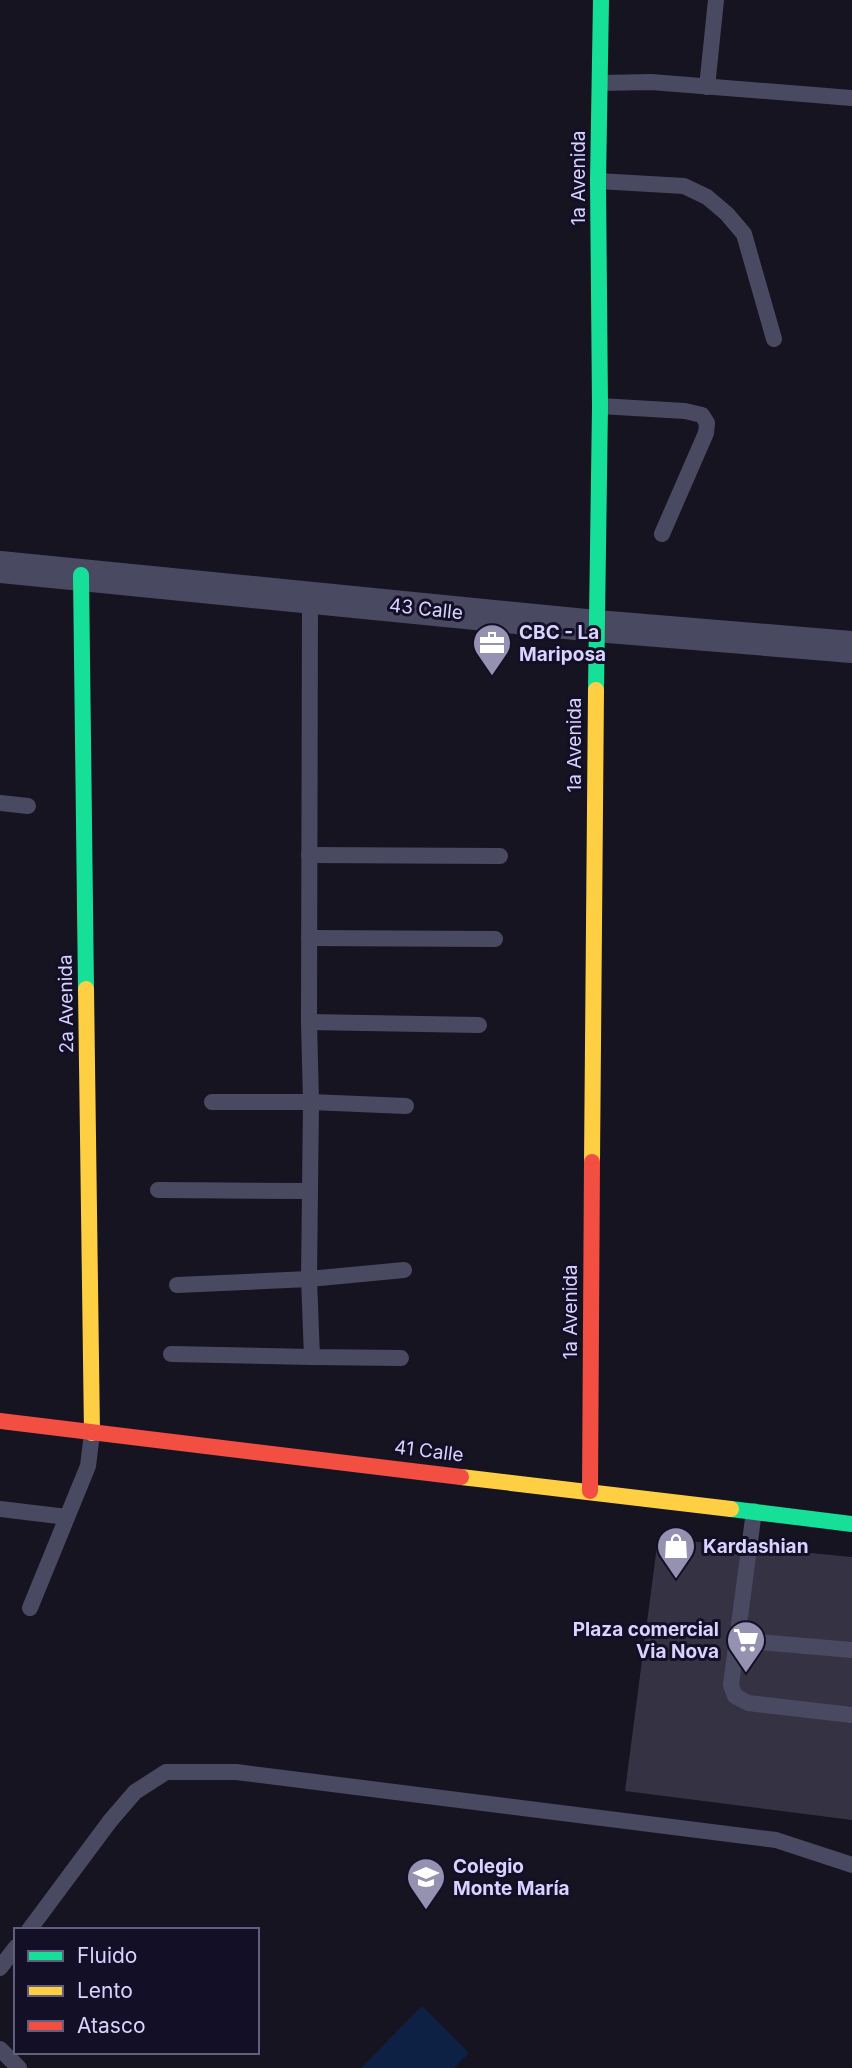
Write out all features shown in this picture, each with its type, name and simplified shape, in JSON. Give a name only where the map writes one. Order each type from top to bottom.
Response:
[{"type":"street","name":"1a Avenida","points":[[590,1491],[601,0]]},
{"type":"street","name":"43 Calle","points":[[0,567],[596,626],[852,647]]},
{"type":"street","name":"2a Avenida","points":[[81,575],[92,1433]]},
{"type":"street","name":"41 Calle","points":[[0,1421],[852,1524]]},
{"type":"lane","points":[[707,87],[716,0]]},
{"type":"lane","points":[[600,83],[651,82],[852,99]]},
{"type":"lane","points":[[598,181],[684,186],[707,197],[727,214],[744,234],[774,339]]},
{"type":"lane","points":[[600,406],[685,411],[702,415],[707,423],[706,433],[662,534]]},
{"type":"lane","points":[[310,598],[309,1279],[312,1357]]},
{"type":"lane","points":[[0,803],[28,806]]},
{"type":"lane","points":[[309,855],[499,856]]},
{"type":"lane","points":[[309,938],[495,939]]},
{"type":"lane","points":[[309,1022],[479,1025]]},
{"type":"lane","points":[[212,1102],[406,1106]]},
{"type":"lane","points":[[158,1190],[310,1191]]},
{"type":"lane","points":[[177,1285],[309,1279],[404,1270]]},
{"type":"lane","points":[[171,1354],[401,1358]]},
{"type":"lane","points":[[30,1608],[88,1466],[92,1433]]},
{"type":"lane","points":[[0,1509],[67,1517]]},
{"type":"lane","points":[[754,1511],[731,1685],[735,1696],[748,1703],[852,1715]]},
{"type":"lane","points":[[737,1640],[852,1650]]},
{"type":"lane","points":[[30,1928],[110,1821],[135,1792],[166,1772],[236,1772],[776,1840],[852,1865]]},
{"type":"lane","points":[[0,1968],[14,1950]]},
{"type":"lane","points":[[0,2049],[19,2068]]},
{"type":"water","points":[[422,2006],[469,2053],[454,2068],[361,2068]]},
{"type":"building","name":"Plaza comercial Via Nova","points":[[658,1538],[852,1557],[852,1820],[625,1791]]},
{"type":"traffic: fast","points":[[596,690],[601,0]]},
{"type":"traffic: fast","points":[[81,575],[86,989]]},
{"type":"traffic: fast","points":[[731,1509],[852,1524]]},
{"type":"traffic: slow","points":[[592,1162],[596,690]]},
{"type":"traffic: slow","points":[[86,989],[92,1433]]},
{"type":"traffic: slow","points":[[461,1477],[731,1509]]},
{"type":"traffic: jam","points":[[590,1491],[592,1162]]},
{"type":"traffic: jam","points":[[0,1421],[461,1477]]},
{"type":"place","name":"CBC - La Mariposa","points":[[492,677]]},
{"type":"place","name":"Kardashian","points":[[676,1580]]},
{"type":"place","name":"Plaza comercial Via Nova","points":[[746,1674]]},
{"type":"place","name":"Colegio Monte María","points":[[426,1911]]}]
